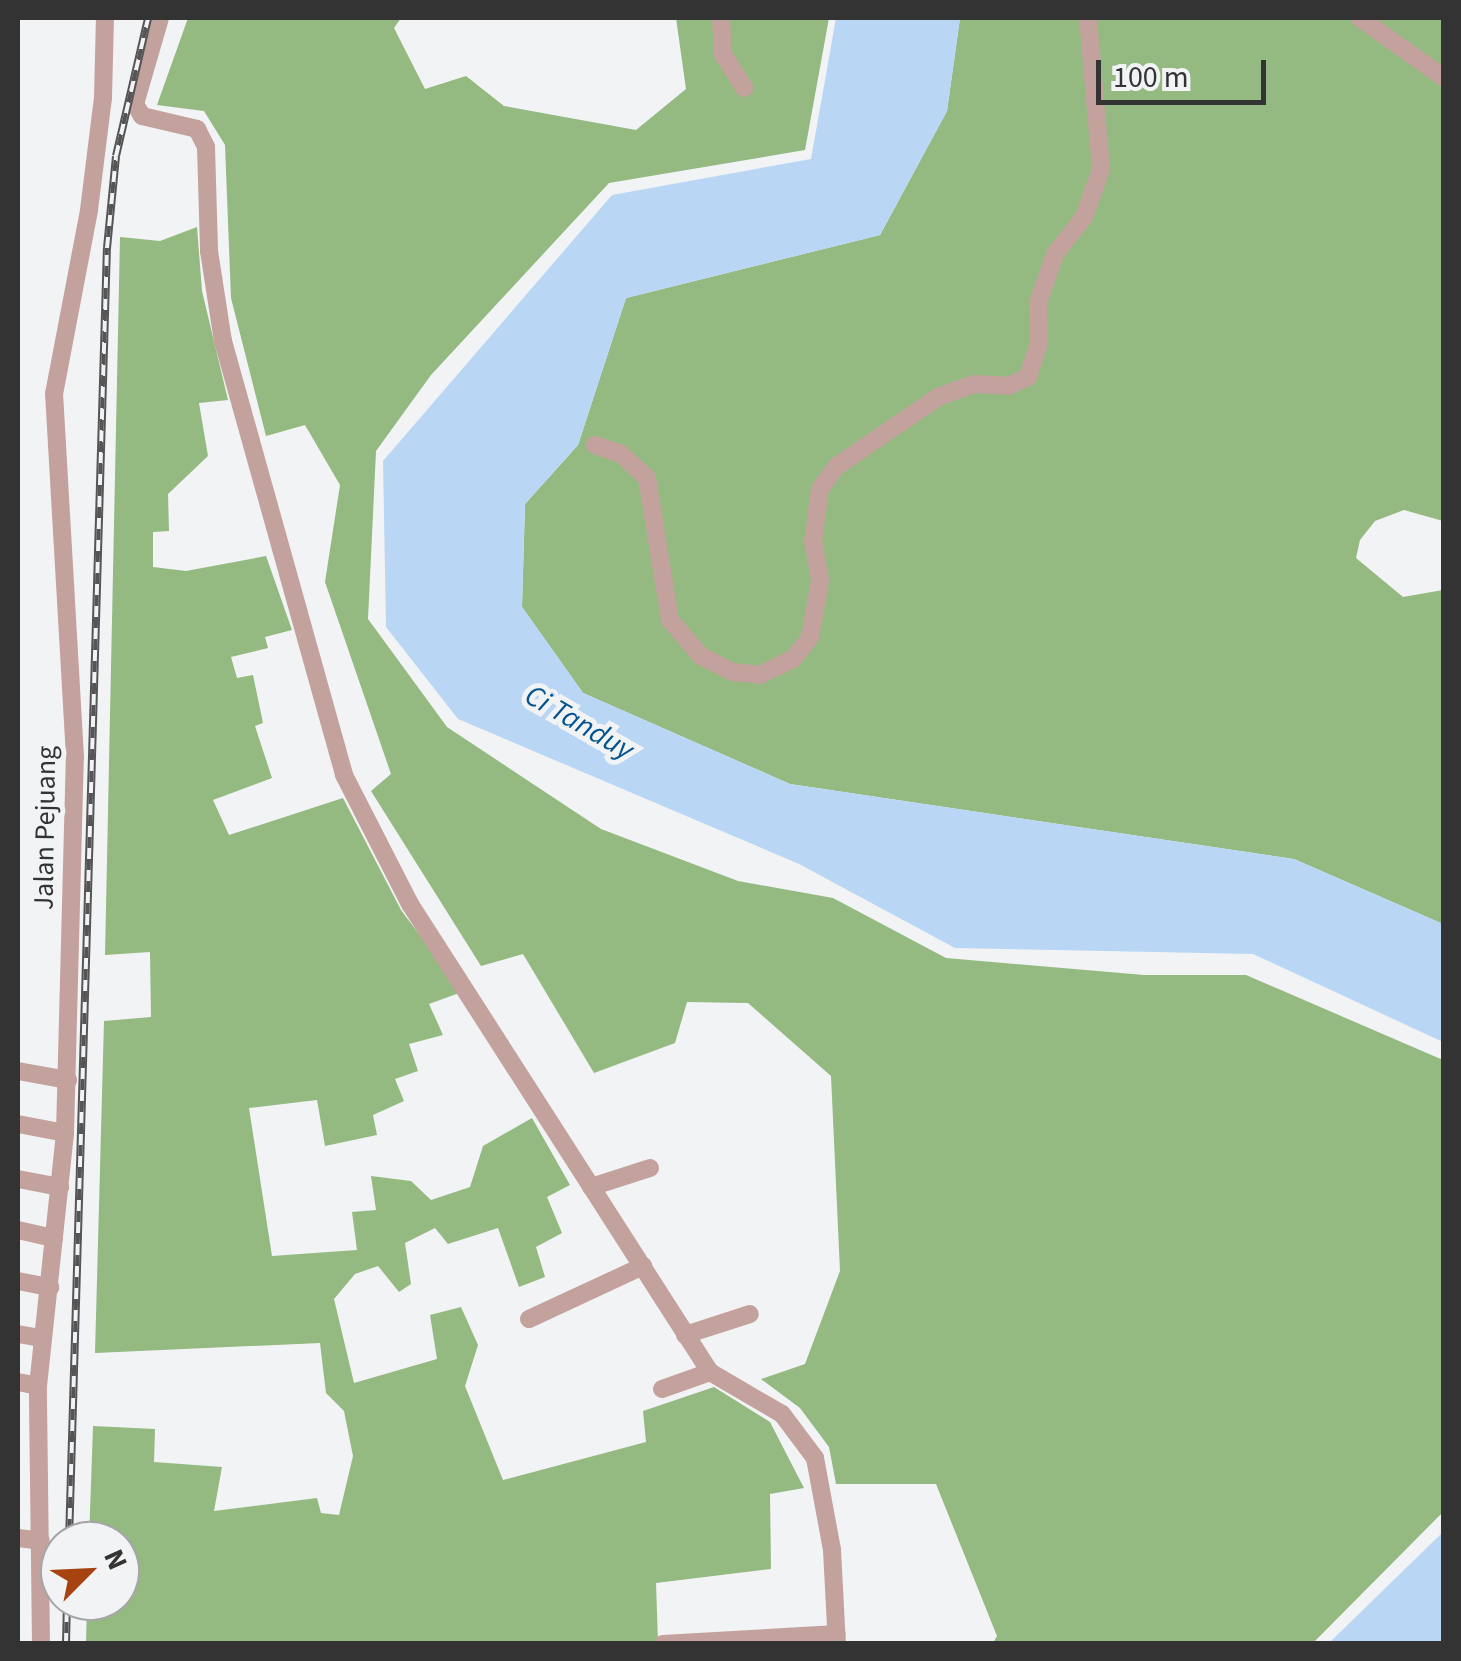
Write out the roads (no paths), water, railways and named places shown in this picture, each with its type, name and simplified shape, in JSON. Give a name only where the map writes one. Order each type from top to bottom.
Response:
[{"type":"street","name":"Jalan Pejuang","points":[[41,1521],[38,1386],[68,1080],[74,677],[54,394],[89,210],[104,98],[105,18]]},
{"type":"street","points":[[160,18],[135,104],[142,116],[197,128],[206,146],[209,250],[223,341],[334,749],[410,904],[710,1372],[782,1414],[814,1458],[832,1550],[837,1639],[663,1644]]},
{"type":"street","points":[[721,18],[720,44],[744,88]]},
{"type":"street","points":[[595,446],[621,454],[647,478],[670,620],[700,656],[733,672],[760,675],[792,659],[810,637],[820,580],[813,542],[820,490],[837,466],[938,397],[974,384],[1008,386],[1028,378],[1039,344],[1038,303],[1054,254],[1084,218],[1101,169],[1088,18]]},
{"type":"street","points":[[1360,18],[1444,78]]},
{"type":"street","points":[[18,1071],[68,1080]]},
{"type":"street","points":[[18,1124],[65,1133]]},
{"type":"street","points":[[592,1188],[650,1168]]},
{"type":"street","points":[[18,1179],[60,1187]]},
{"type":"street","points":[[18,1230],[54,1238]]},
{"type":"street","points":[[529,1320],[644,1266]]},
{"type":"street","points":[[18,1280],[50,1287]]},
{"type":"street","points":[[685,1335],[750,1314]]},
{"type":"street","points":[[18,1334],[41,1338]]},
{"type":"street","points":[[662,1389],[710,1372]]},
{"type":"street","points":[[18,1382],[38,1386]]},
{"type":"water","name":"Ci Tanduy","points":[[836,18],[960,18],[947,111],[880,235],[626,298],[578,445],[525,504],[522,607],[583,693],[790,784],[1294,859],[1443,924],[1443,1042],[1253,954],[955,948],[799,864],[458,719],[386,627],[383,461],[612,195],[811,159]]},
{"type":"water","points":[[1443,1532],[1443,1643],[1329,1643]]},
{"type":"railway","points":[[70,1521],[107,248],[116,156],[148,18]]},
{"type":"railway","points":[[66,1644],[67,1621]]}]
